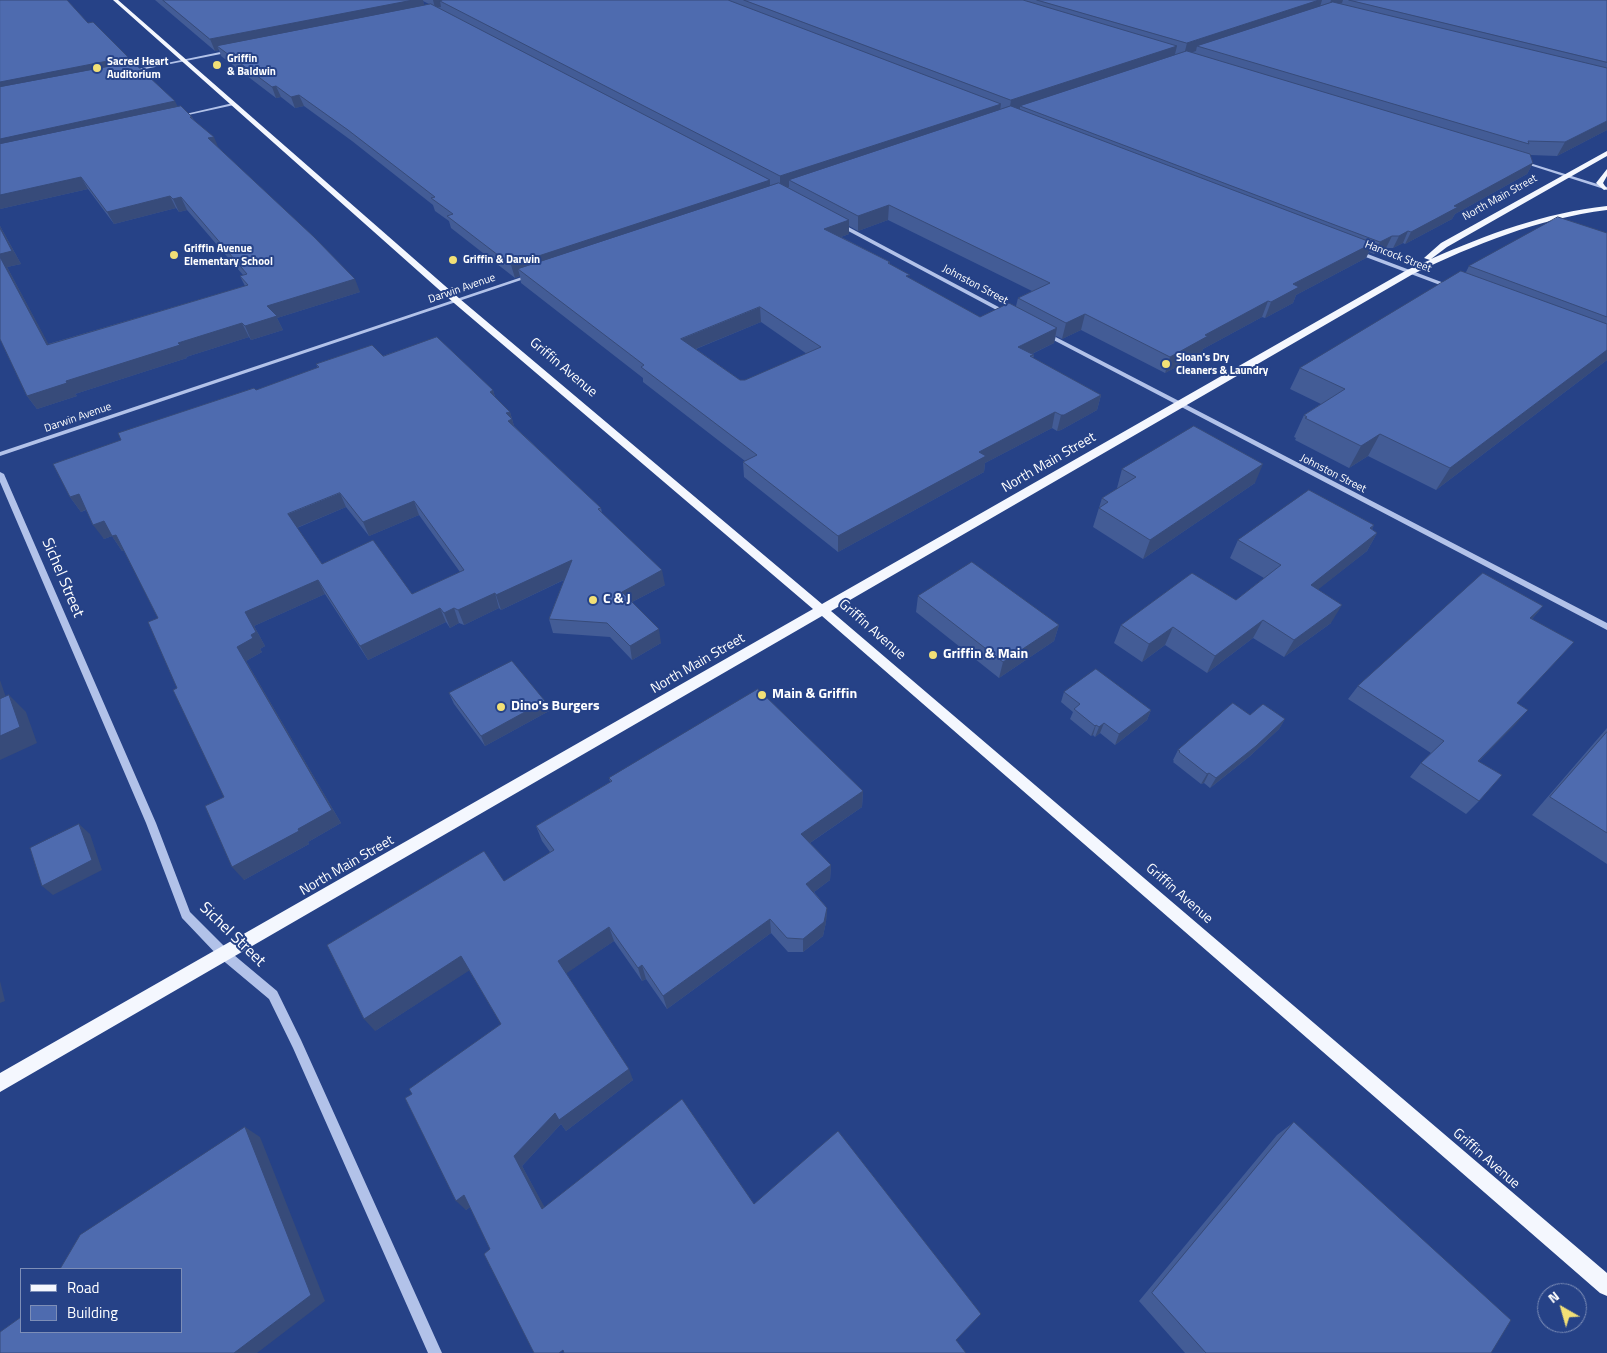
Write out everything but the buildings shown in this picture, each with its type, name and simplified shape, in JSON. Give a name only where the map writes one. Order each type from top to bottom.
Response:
[{"type":"main road","name":"Griffin Avenue","points":[[115,0],[457,301],[822,610],[1607,1286]]},
{"type":"main road","name":"North Main Street","points":[[1410,272],[1444,245],[1607,153]]},
{"type":"main road","points":[[1605,189],[1599,183],[1607,171]]},
{"type":"main road","name":"North Main Street","points":[[0,1083],[1410,272],[1501,231],[1565,213],[1607,208]]},
{"type":"street","points":[[127,72],[231,51]]},
{"type":"street","points":[[177,116],[233,104]]},
{"type":"street","points":[[1514,159],[1605,189]]},
{"type":"street","name":"Johnston Street","points":[[833,221],[1009,314]]},
{"type":"street","name":"Hancock Street","points":[[1348,248],[1456,290]]},
{"type":"street","name":"Darwin Avenue","points":[[0,454],[540,273]]},
{"type":"street","name":"Johnston Street","points":[[1035,328],[1179,405],[1607,627]]},
{"type":"street","name":"Sichel Street","points":[[0,474],[151,823],[186,915],[224,954],[273,995],[301,1053],[435,1353]]},
{"type":"place","name":"Griffin & Baldwin","points":[[217,65]]},
{"type":"place","name":"Sacred Heart Auditorium","points":[[97,68]]},
{"type":"place","name":"Griffin Avenue Elementary School","points":[[174,255]]},
{"type":"place","name":"Griffin & Darwin","points":[[453,260]]},
{"type":"place","name":"Sloan's Dry Cleaners & Laundry","points":[[1166,364]]},
{"type":"place","name":"C & J","points":[[593,600]]},
{"type":"place","name":"Griffin & Main","points":[[933,655]]},
{"type":"place","name":"Main & Griffin","points":[[762,695]]},
{"type":"place","name":"Dino's Burgers","points":[[501,707]]}]
